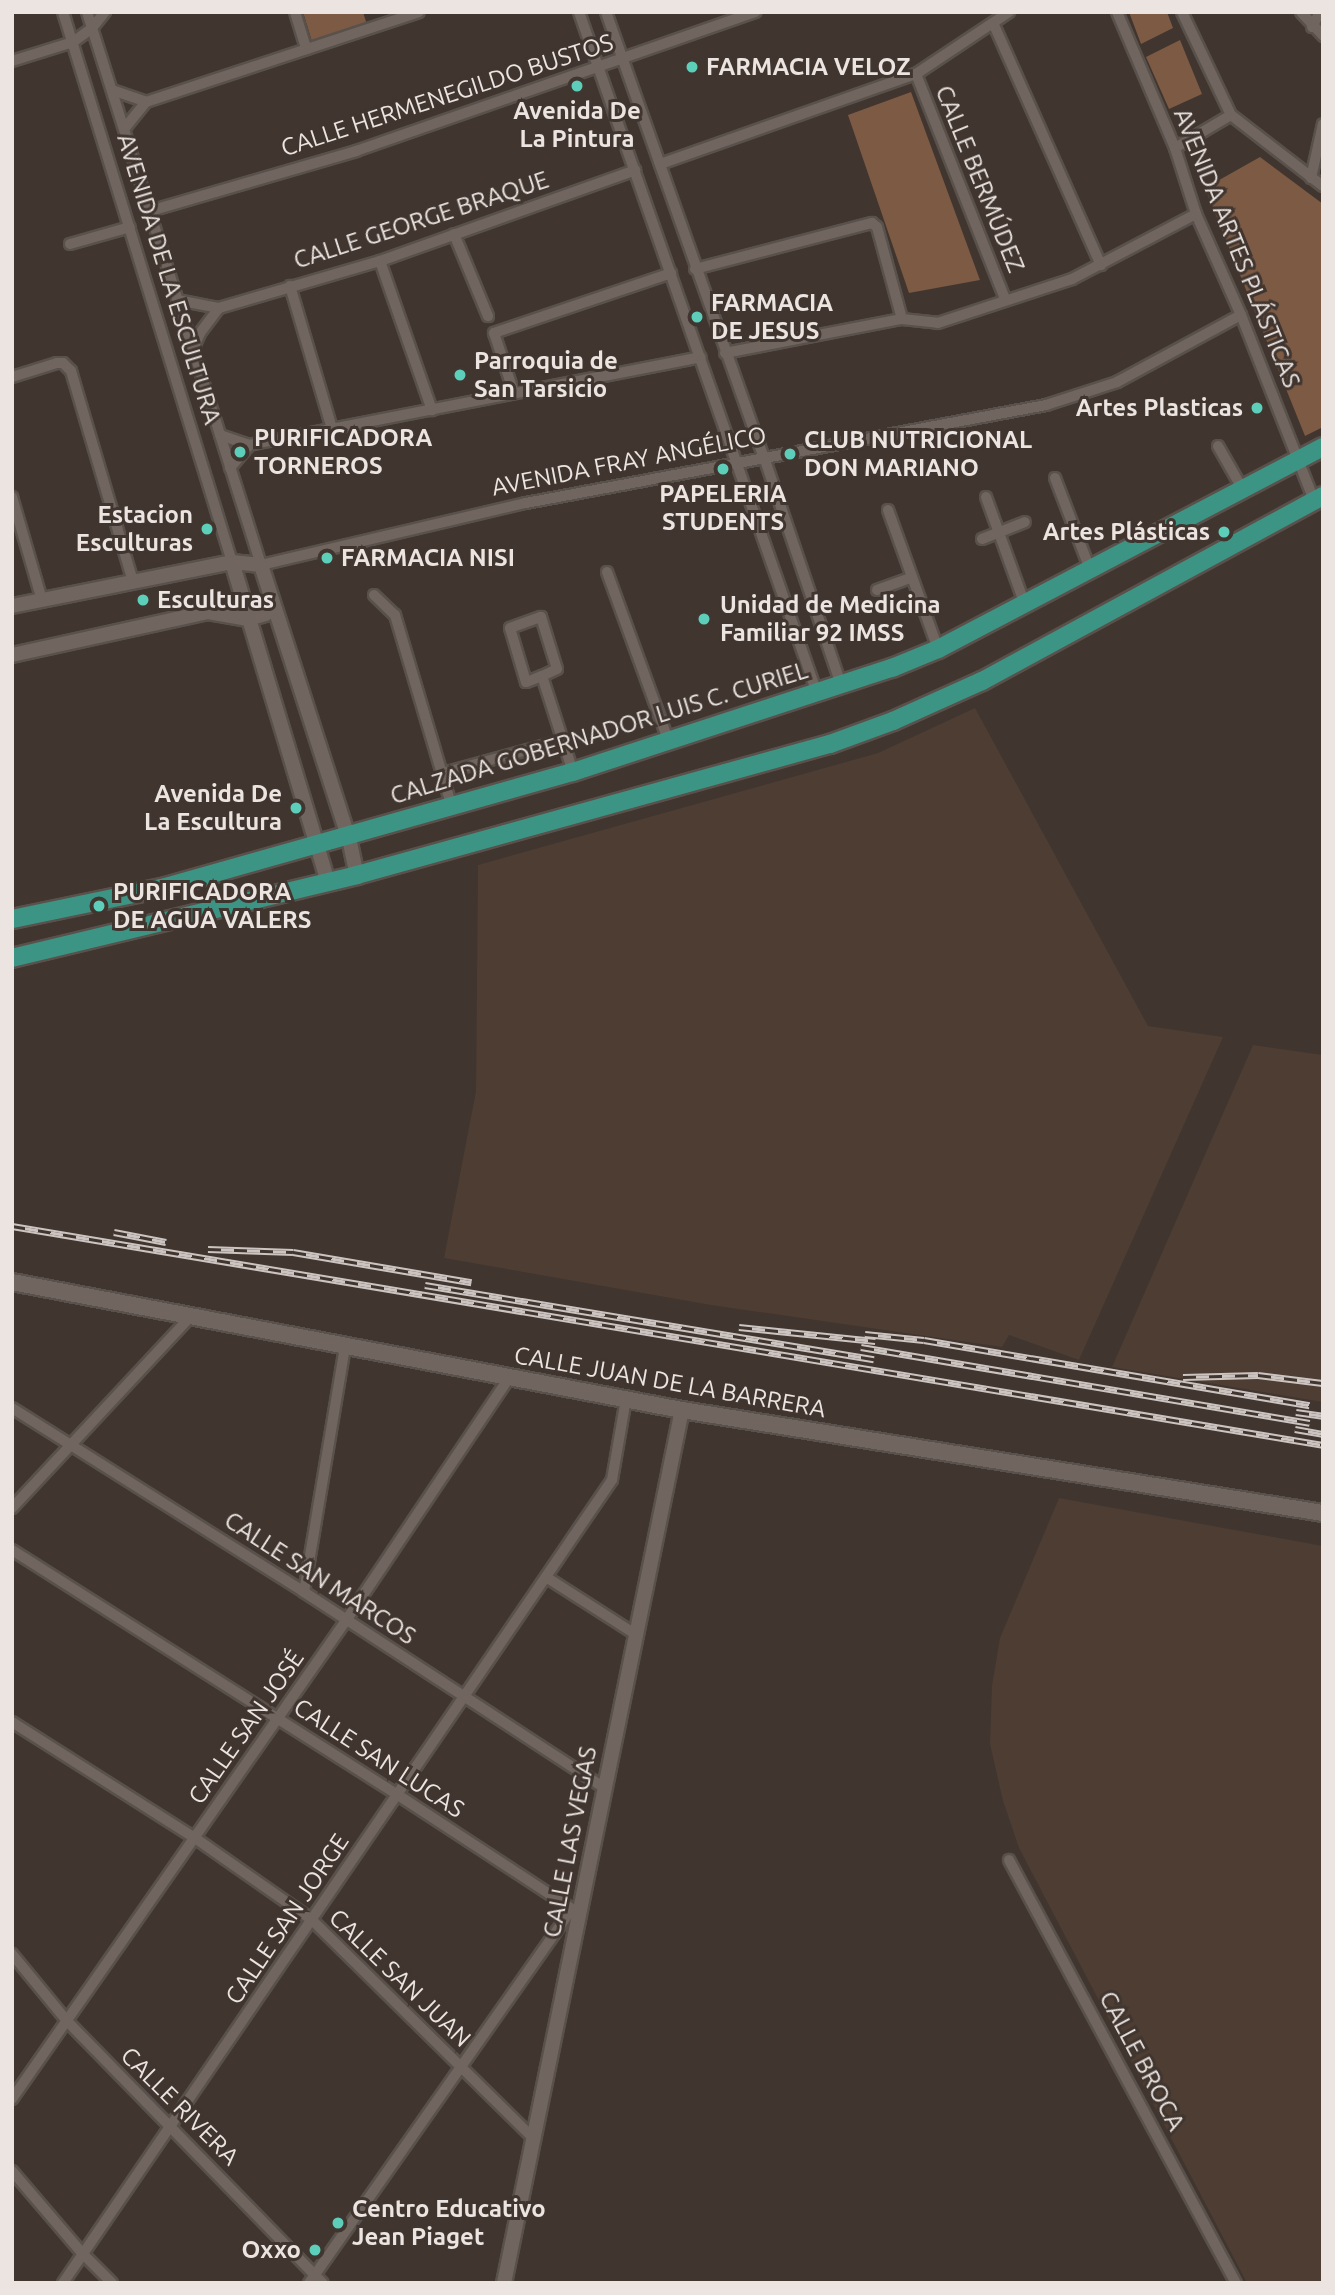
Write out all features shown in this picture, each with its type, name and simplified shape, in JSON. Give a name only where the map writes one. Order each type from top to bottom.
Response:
[{"type":"main road","name":"CALZADA GOBERNADOR LUIS C. CURIEL","points":[[12,919],[162,888],[451,804],[573,772],[841,685],[938,649],[1323,447]]},
{"type":"main road","points":[[12,958],[357,874],[830,744],[982,681],[1318,498]]},
{"type":"main road","name":"CALLE JUAN DE LA BARRERA","points":[[13,1283],[682,1410],[1323,1513]]},
{"type":"street","name":"AVENIDA DE LA ESCULTURA","points":[[63,12],[248,619],[319,842],[328,881]]},
{"type":"street","name":"AVENIDA DE LA ESCULTURA","points":[[87,12],[347,835],[357,874]]},
{"type":"street","points":[[12,61],[73,42],[92,28],[105,12]]},
{"type":"street","points":[[295,12],[306,49]]},
{"type":"street","points":[[124,129],[146,102],[419,12]]},
{"type":"street","points":[[579,12],[596,69],[635,170],[817,693]]},
{"type":"street","points":[[606,12],[725,354],[764,457],[841,685]]},
{"type":"street","name":"CALLE HERMENEGILDO BUSTOS","points":[[150,211],[356,151],[755,12]]},
{"type":"street","points":[[660,164],[916,74],[1009,12]]},
{"type":"street","name":"AVENIDA ARTES PLÁSTICAS","points":[[1117,12],[1175,148],[1196,214],[1241,315],[1299,460],[1318,498]]},
{"type":"street","points":[[1182,12],[1231,115],[1323,187]]},
{"type":"street","points":[[1301,12],[1323,36]]},
{"type":"street","points":[[1312,27],[1320,12]]},
{"type":"street","points":[[994,24],[1101,265]]},
{"type":"street","name":"CALLE BERMÚDEZ","points":[[916,74],[1005,299]]},
{"type":"street","points":[[112,90],[146,102]]},
{"type":"street","points":[[1175,148],[1231,115]]},
{"type":"street","points":[[1311,178],[1323,124]]},
{"type":"street","name":"CALLE GEORGE BRAQUE","points":[[177,300],[219,308],[380,261],[635,170]]},
{"type":"street","points":[[725,354],[902,319],[938,323],[1072,279],[1196,214]]},
{"type":"street","points":[[695,269],[872,223],[877,227],[902,319]]},
{"type":"street","points":[[70,244],[130,227]]},
{"type":"street","points":[[454,234],[488,316]]},
{"type":"street","points":[[380,261],[432,410]]},
{"type":"street","points":[[514,393],[494,333],[671,273]]},
{"type":"street","points":[[290,286],[332,429]]},
{"type":"street","points":[[193,349],[200,333],[219,308]]},
{"type":"street","name":"AVENIDA FRAY ANGÉLICO","points":[[12,606],[232,562],[261,565],[526,503],[1046,405],[1117,382],[1241,315]]},
{"type":"street","points":[[220,435],[249,445],[700,357]]},
{"type":"street","points":[[12,377],[57,363],[64,363],[71,371],[133,581]]},
{"type":"street","points":[[230,468],[249,445]]},
{"type":"street","points":[[1218,446],[1242,489]]},
{"type":"street","points":[[1055,478],[1090,569]]},
{"type":"street","points":[[12,497],[42,600]]},
{"type":"street","points":[[986,497],[1024,602]]},
{"type":"street","points":[[888,510],[938,649]]},
{"type":"street","points":[[982,538],[1025,522]]},
{"type":"street","points":[[607,572],[669,742]]},
{"type":"street","points":[[877,590],[912,577]]},
{"type":"street","points":[[374,595],[395,615],[451,804]]},
{"type":"street","points":[[12,655],[208,612],[248,619],[265,614],[274,607]]},
{"type":"street","points":[[541,617],[557,669],[542,676],[526,682],[510,628],[541,617]]},
{"type":"street","points":[[542,676],[573,772]]},
{"type":"street","points":[[443,774],[564,740]]},
{"type":"street","points":[[12,1508],[191,1316]]},
{"type":"street","points":[[304,1591],[345,1346]]},
{"type":"street","name":"CALLE SAN JOSÉ","points":[[12,2099],[347,1619],[510,1376]]},
{"type":"street","name":"CALLE SAN JORGE","points":[[62,2283],[612,1480],[626,1399]]},
{"type":"street","name":"CALLE SAN MARCOS","points":[[12,1408],[304,1591],[603,1787]]},
{"type":"street","name":"CALLE LAS VEGAS","points":[[504,2283],[535,2140],[575,1912],[682,1410]]},
{"type":"street","name":"CALLE SAN LUCAS","points":[[12,1550],[398,1794],[575,1912]]},
{"type":"street","points":[[546,1577],[635,1634]]},
{"type":"street","name":"CALLE SAN JUAN","points":[[12,1722],[194,1838],[312,1920],[535,2140]]},
{"type":"street","name":"CALLE BROCA","points":[[1009,1860],[1236,2283]]},
{"type":"street","points":[[316,2280],[462,2068],[575,1912]]},
{"type":"street","name":"CALLE RIVERA","points":[[12,1954],[67,2021],[172,2125],[316,2280]]},
{"type":"street","points":[[12,2171],[83,2254],[112,2283]]},
{"type":"shaded area","points":[[303,12],[363,12],[368,28],[313,45]]},
{"type":"shaded area","points":[[1129,12],[1167,12],[1173,28],[1141,44]]},
{"type":"shaded area","points":[[1180,40],[1202,94],[1169,109],[1146,57]]},
{"type":"shaded area","points":[[911,92],[980,280],[909,293],[848,115]]},
{"type":"shaded area","points":[[1260,157],[1323,204],[1323,427],[1305,436],[1205,188]]},
{"type":"shaded area","points":[[975,708],[1148,1026],[1223,1037],[1079,1360],[1009,1335],[1002,1347],[711,1305],[444,1258],[476,1091],[478,865],[878,753]]},
{"type":"shaded area","points":[[1253,1045],[1323,1055],[1323,1402],[1112,1367]]},
{"type":"shaded area","points":[[1059,1498],[1323,1546],[1323,2283],[1247,2283],[1019,1848],[1003,1801],[990,1744],[992,1686],[1000,1638]]},
{"type":"railway","points":[[12,1226],[1323,1445]]},
{"type":"railway","points":[[114,1232],[166,1242]]},
{"type":"railway","points":[[208,1249],[293,1252],[471,1282]]},
{"type":"railway","points":[[425,1285],[874,1359]]},
{"type":"railway","points":[[739,1327],[875,1341]]},
{"type":"railway","points":[[865,1334],[924,1340],[1310,1405]]},
{"type":"railway","points":[[861,1347],[1310,1423]]},
{"type":"railway","points":[[1183,1377],[1258,1375],[1323,1383]]},
{"type":"railway","points":[[1296,1412],[1323,1416]]},
{"type":"railway","points":[[1295,1429],[1323,1434]]},
{"type":"place","name":"FARMACIA VELOZ","points":[[692,67]]},
{"type":"place","name":"Avenida De La Pintura","points":[[577,86]]},
{"type":"place","name":"FARMACIA DE JESUS","points":[[697,317]]},
{"type":"place","name":"Parroquia de San Tarsicio","points":[[460,375]]},
{"type":"place","name":"Artes Plasticas","points":[[1257,408]]},
{"type":"place","name":"PURIFICADORA TORNEROS","points":[[240,452]]},
{"type":"place","name":"CLUB NUTRICIONAL DON MARIANO","points":[[790,454]]},
{"type":"place","name":"PAPELERIA STUDENTS","points":[[723,469]]},
{"type":"place","name":"Estacion Esculturas","points":[[207,529]]},
{"type":"place","name":"Artes Plásticas","points":[[1224,532]]},
{"type":"place","name":"FARMACIA NISI","points":[[327,558]]},
{"type":"place","name":"Esculturas","points":[[143,600]]},
{"type":"place","name":"Unidad de Medicina Familiar 92 IMSS","points":[[704,619]]},
{"type":"place","name":"Avenida De La Escultura","points":[[296,808]]},
{"type":"place","name":"PURIFICADORA DE AGUA VALERS","points":[[99,906]]},
{"type":"place","name":"Centro Educativo Jean Piaget","points":[[338,2223]]},
{"type":"place","name":"Oxxo","points":[[315,2250]]}]
